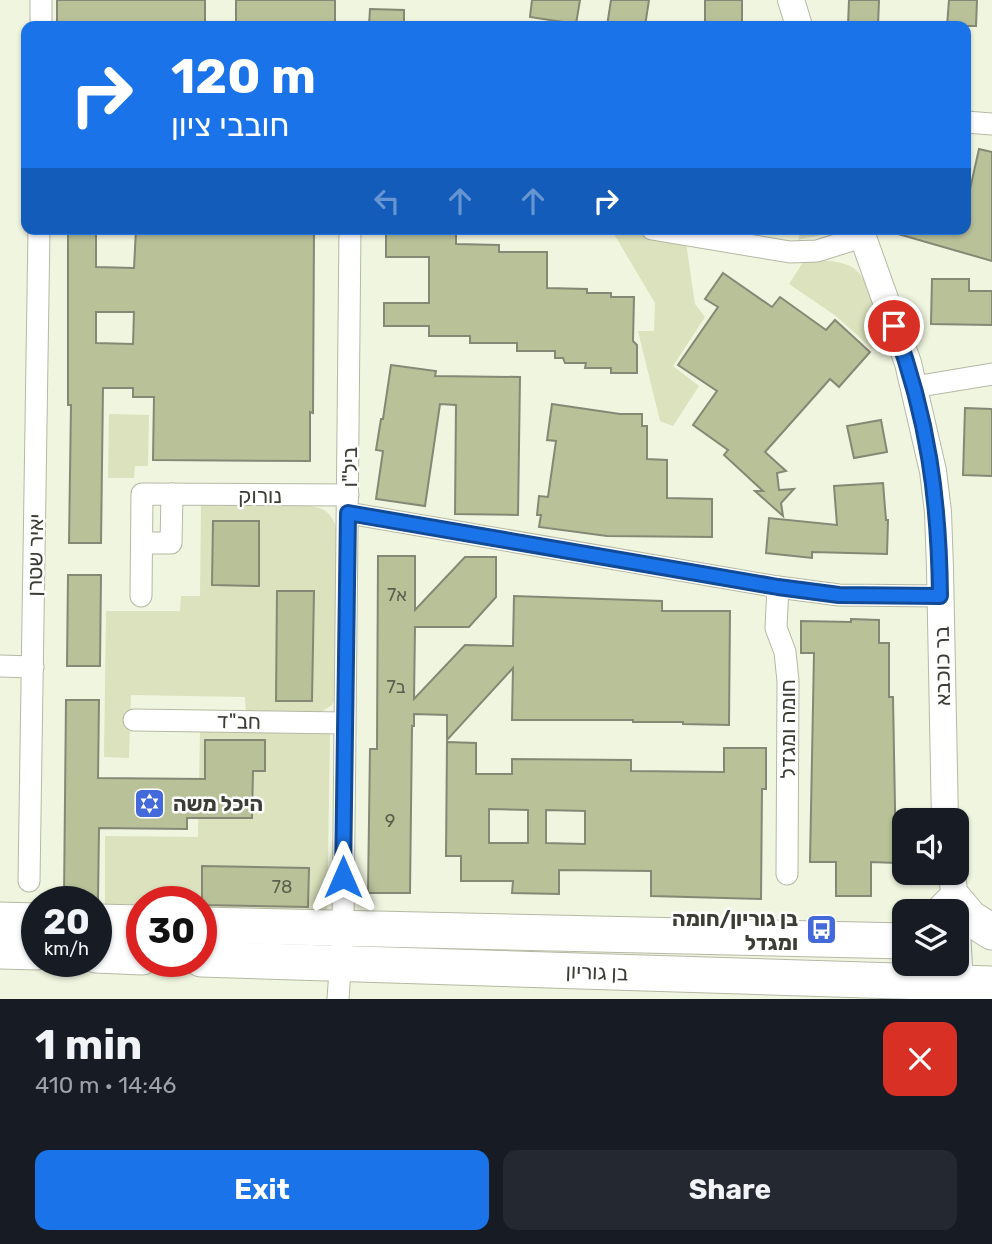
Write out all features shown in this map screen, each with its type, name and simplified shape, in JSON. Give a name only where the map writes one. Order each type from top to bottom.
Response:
[{"type":"main road","points":[[969,917],[992,932]]},
{"type":"main road","points":[[0,920],[21,921]]},
{"type":"main road","name":"בן גוריון","points":[[217,925],[892,939]]},
{"type":"main road","points":[[969,943],[992,943]]},
{"type":"main road","points":[[0,951],[21,952]]},
{"type":"main road","name":"בן גוריון","points":[[217,960],[982,988]]},
{"type":"street","points":[[41,0],[41,21]]},
{"type":"street","points":[[791,0],[797,21]]},
{"type":"street","points":[[971,122],[992,124]]},
{"type":"street","name":"יאיר שטרן","points":[[29,881],[39,235]]},
{"type":"street","name":"ביל\"ו","points":[[338,999],[343,928],[350,235]]},
{"type":"street","points":[[688,235],[790,252],[817,251],[856,235]]},
{"type":"street","name":"בר כוכבא","points":[[862,235],[908,363],[933,471],[938,512],[945,808]]},
{"type":"street","points":[[914,387],[992,374]]},
{"type":"street","name":"נורוק","points":[[141,596],[142,494],[173,494],[348,504],[778,587],[839,595],[940,596]]},
{"type":"street","points":[[142,543],[172,544],[173,494]]},
{"type":"street","name":"חומה ומגדל","points":[[778,587],[776,628],[785,652],[788,681],[787,874]]},
{"type":"street","points":[[0,666],[33,667]]},
{"type":"street","name":"חב\"ד","points":[[134,720],[344,723]]},
{"type":"street","points":[[969,964],[982,988]]},
{"type":"green space","points":[[615,235],[643,235],[686,243],[695,304],[705,317],[673,366],[699,386],[673,426],[660,421],[638,331],[654,331],[655,303]]},
{"type":"green space","points":[[799,235],[821,235],[798,240]]},
{"type":"green space","points":[[805,259],[839,263],[857,271],[874,299],[888,340],[872,349],[836,316],[789,284]]},
{"type":"green space","points":[[109,414],[149,415],[148,466],[135,466],[134,478],[108,478]]},
{"type":"green space","points":[[201,504],[309,506],[326,512],[336,527],[335,698],[332,705],[320,713],[246,712],[245,697],[131,695],[129,758],[104,757],[106,611],[180,611],[181,596],[200,596]],"holes":[[[213,521],[259,522],[259,586],[212,585]],[[314,592],[312,701],[276,701]]]},
{"type":"green space","points":[[200,732],[330,734],[327,914],[217,912],[217,886],[126,886],[126,912],[112,912],[112,886],[105,886],[105,836],[198,837]]},
{"type":"building","points":[[57,0],[205,0],[205,21],[57,21]]},
{"type":"building","points":[[236,0],[335,0],[335,21],[236,21]]},
{"type":"building","points":[[532,0],[580,0],[576,21],[530,17]]},
{"type":"building","points":[[611,0],[649,0],[646,21],[608,21]]},
{"type":"building","points":[[705,0],[742,0],[742,21],[705,21]]},
{"type":"building","points":[[849,0],[879,0],[878,21],[848,21]]},
{"type":"building","points":[[949,0],[977,0],[976,26],[971,26],[971,21],[947,21]]},
{"type":"building","points":[[370,9],[404,10],[404,21],[369,21]]},
{"type":"building","points":[[979,149],[992,152],[992,261],[901,235],[971,235],[971,185]]},
{"type":"building","points":[[68,235],[96,235],[96,267],[134,268],[136,235],[314,235],[313,413],[310,412],[310,461],[153,460],[154,397],[133,397],[133,388],[103,388],[101,543],[69,543],[71,405],[68,405]],"holes":[[[96,312],[134,312],[133,344],[96,343]]]},
{"type":"building","points":[[386,235],[456,235],[456,244],[499,245],[499,252],[547,252],[547,288],[587,289],[587,293],[634,297],[633,341],[637,345],[637,373],[611,373],[611,368],[585,368],[586,363],[565,363],[563,358],[555,358],[555,351],[517,351],[517,343],[470,343],[470,336],[429,336],[429,326],[384,326],[384,303],[429,303],[429,257],[386,257]]},
{"type":"building","points":[[723,273],[772,307],[780,297],[826,330],[835,320],[870,352],[839,387],[830,379],[765,452],[786,471],[777,473],[779,490],[794,489],[781,503],[783,516],[755,491],[763,491],[724,455],[728,450],[693,425],[717,391],[678,365],[718,307],[705,299]]},
{"type":"building","points":[[932,279],[969,279],[969,291],[992,291],[992,325],[931,324]]},
{"type":"building","points":[[391,365],[436,371],[435,376],[520,377],[518,515],[455,514],[456,405],[440,404],[425,506],[376,499],[383,451],[376,450]]},
{"type":"building","points":[[552,404],[620,414],[642,414],[642,426],[647,426],[647,459],[667,460],[667,498],[712,499],[712,537],[607,536],[539,527],[539,496],[548,497],[556,441],[547,440]]},
{"type":"building","points":[[965,408],[992,409],[992,476],[963,475]]},
{"type":"building","points":[[881,420],[887,452],[854,458],[847,426]]},
{"type":"building","points":[[883,483],[888,520],[887,554],[812,552],[812,558],[766,553],[769,518],[837,525],[834,486]]},
{"type":"building","points":[[213,521],[259,521],[259,586],[212,585]]},
{"type":"building","points":[[378,556],[415,556],[415,610],[465,557],[496,557],[496,597],[469,627],[415,627],[414,699],[465,645],[513,646],[514,596],[662,601],[662,611],[730,611],[729,725],[633,720],[512,720],[513,668],[447,740],[447,715],[414,714],[410,893],[368,893],[370,749],[377,749]]},
{"type":"building","points":[[68,575],[101,575],[100,666],[67,666]]},
{"type":"building","points":[[277,591],[314,591],[312,701],[276,701]]},
{"type":"building","points":[[851,619],[879,620],[879,643],[889,643],[889,697],[893,697],[895,808],[892,808],[892,863],[871,862],[871,896],[836,896],[836,862],[810,862],[814,653],[801,653],[801,621],[851,622]]},
{"type":"building","points":[[66,700],[99,700],[98,778],[205,779],[205,740],[265,740],[265,771],[253,771],[252,818],[187,818],[187,829],[99,828],[98,886],[64,886]]},
{"type":"building","points":[[447,742],[476,743],[476,774],[512,774],[512,759],[631,760],[631,771],[724,772],[724,748],[766,748],[766,789],[762,789],[761,899],[651,896],[651,871],[559,870],[559,894],[512,893],[513,881],[461,881],[461,856],[446,856]],"holes":[[[489,809],[528,810],[528,843],[489,843]],[[546,810],[585,811],[585,844],[546,843]]]},
{"type":"building","points":[[202,866],[309,868],[308,907],[217,905],[217,886],[202,886]]},
{"type":"place","name":"היכל משה","points":[[150,803]]},
{"type":"place","name":"בן גוריון/חומה ומגדל","points":[[821,930]]},
{"type":"route","points":[[343,877],[348,513],[778,587],[839,595],[940,596],[938,512],[933,471],[908,363],[894,326]]}]
